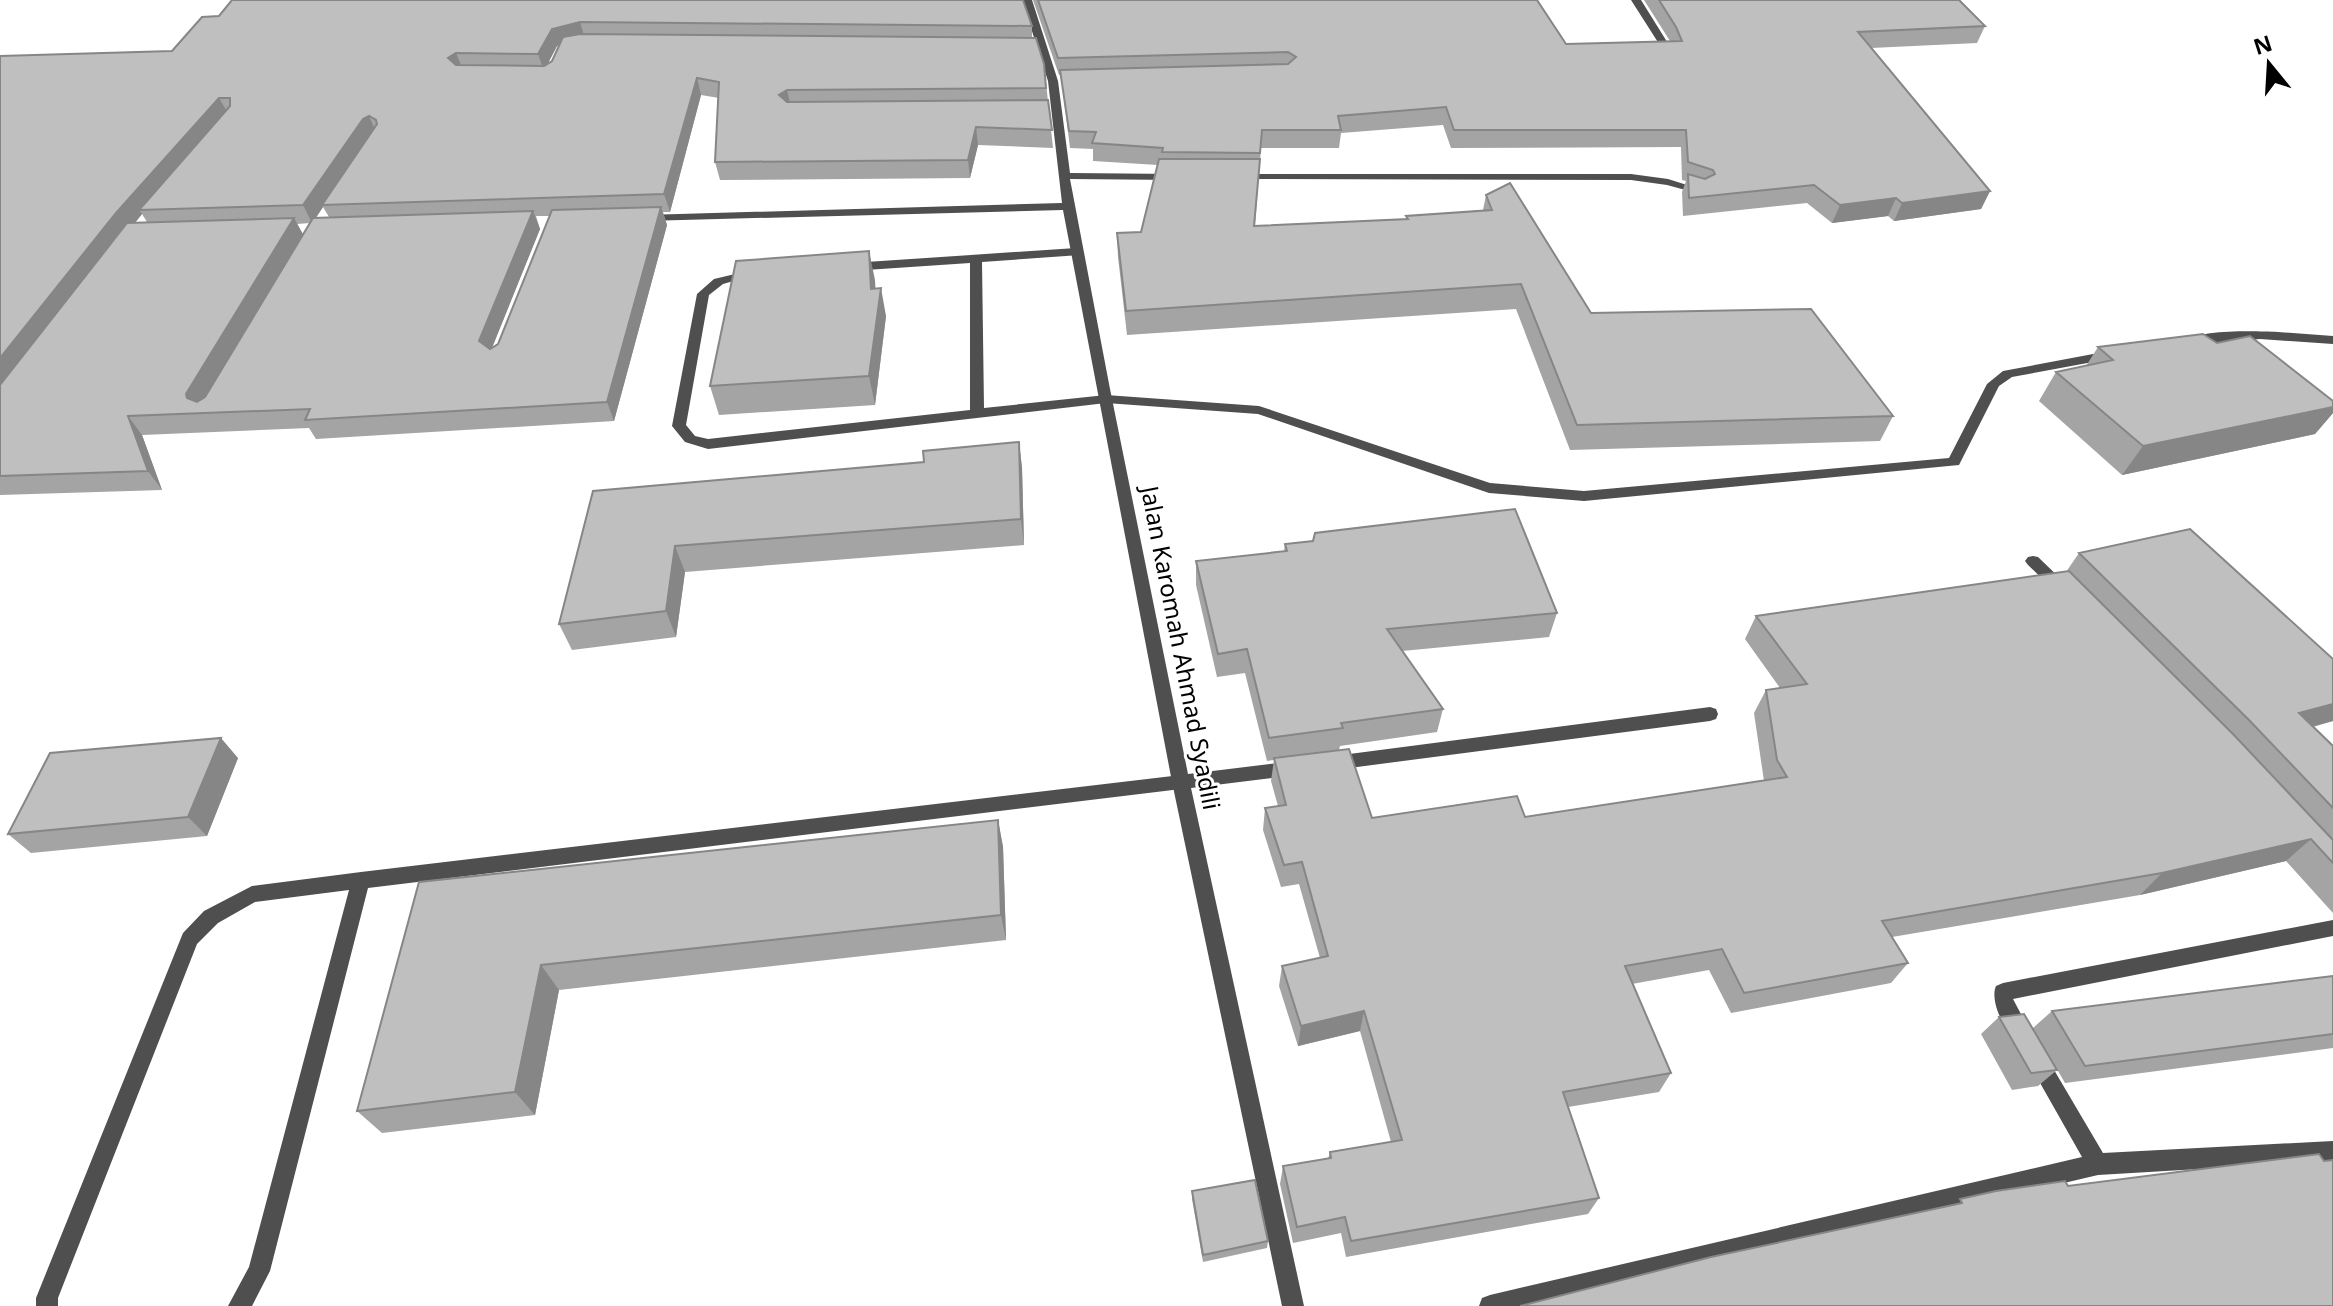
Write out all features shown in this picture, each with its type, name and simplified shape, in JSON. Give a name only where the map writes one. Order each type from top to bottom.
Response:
[{"type":"street","name":"Jalan Karomah Ahmad Syadili","points":[[1027,0],[1034,49],[1061,81],[1050,111],[1067,176],[1068,206],[1076,252],[1181,782],[1293,1306]]},
{"type":"street","points":[[1636,0],[1664,45]]},
{"type":"street","points":[[1067,176],[1192,177]]},
{"type":"street","points":[[1223,177],[1631,177],[1668,182],[1700,191]]},
{"type":"street","points":[[631,219],[1068,206]]},
{"type":"street","points":[[832,269],[1076,252]]},
{"type":"street","points":[[976,260],[977,413]]},
{"type":"street","points":[[768,273],[728,277],[709,286],[703,294],[679,426],[690,439],[708,444],[1106,399],[1259,410],[1489,488],[1584,496],[1954,462],[1994,384],[2008,374],[2117,354]]},
{"type":"street","points":[[2179,343],[2241,335],[2288,335],[2333,340]]},
{"type":"street","points":[[2033,561],[2075,602]]},
{"type":"street","points":[[47,1306],[47,1298],[190,939],[211,917],[252,894],[1181,782],[1710,714]]},
{"type":"street","points":[[239,1306],[259,1271],[361,880]]},
{"type":"street","points":[[2098,1164],[2003,1002],[2003,992],[2333,928]]},
{"type":"street","points":[[1490,1306],[2098,1164],[2333,1151]]},
{"type":"building","points":[[232,0],[1023,0],[1032,26],[580,22],[552,29],[538,54],[456,53],[448,58],[456,65],[544,66],[552,61],[563,37],[580,34],[1036,38],[1044,64],[1046,88],[787,90],[779,95],[787,102],[1048,100],[1052,130],[976,127],[968,160],[715,162],[719,82],[697,78],[664,194],[322,205],[377,124],[369,116],[363,119],[303,205],[139,210],[230,106],[230,98],[219,98],[116,213],[0,358],[0,56],[172,51],[202,17],[219,16]]},
{"type":"building","points":[[1038,0],[1537,0],[1566,44],[1682,41],[1659,0],[1959,0],[1985,26],[1858,32],[1990,191],[1902,203],[1896,198],[1840,205],[1814,185],[1689,198],[1688,174],[1705,179],[1715,174],[1713,170],[1688,162],[1686,130],[1454,130],[1446,107],[1338,116],[1341,130],[1262,130],[1260,153],[1162,152],[1163,148],[1092,143],[1096,132],[1069,131],[1060,70],[1288,64],[1296,57],[1288,52],[1058,58]]},
{"type":"building","points":[[1159,159],[1260,159],[1254,226],[1408,219],[1406,216],[1492,210],[1486,195],[1510,183],[1591,313],[1811,309],[1893,416],[1577,425],[1521,284],[1126,311],[1117,233],[1141,232]]},
{"type":"building","points":[[661,207],[607,402],[305,420],[310,409],[128,416],[148,471],[0,476],[0,385],[127,223],[294,218],[186,394],[187,398],[197,402],[205,397],[313,218],[533,211],[479,341],[490,349],[498,344],[552,210]]},
{"type":"building","points":[[869,251],[871,289],[881,288],[869,376],[710,386],[736,261]]},
{"type":"building","points":[[2203,334],[2217,343],[2250,336],[2333,401],[2333,407],[2143,446],[2056,372],[2113,360],[2098,347]]},
{"type":"building","points":[[1019,442],[1021,519],[675,546],[666,611],[559,624],[593,491],[924,462],[923,451]]},
{"type":"building","points":[[1515,509],[1557,613],[1387,629],[1443,709],[1341,723],[1343,728],[1269,738],[1247,649],[1218,654],[1196,561],[1287,551],[1285,544],[1313,541],[1315,533]]},
{"type":"building","points":[[2190,529],[2333,659],[2333,704],[2299,713],[2333,746],[2333,808],[2249,720],[2079,553]]},
{"type":"building","points":[[2069,571],[2233,734],[2333,840],[2333,863],[2311,839],[2162,873],[1882,921],[1908,963],[1744,993],[1722,949],[1625,966],[1671,1073],[1563,1092],[1599,1198],[1351,1241],[1345,1217],[1297,1227],[1283,1166],[1331,1158],[1330,1152],[1402,1140],[1364,1011],[1301,1026],[1282,966],[1328,956],[1302,862],[1284,865],[1265,808],[1286,805],[1274,758],[1349,749],[1372,818],[1517,796],[1525,817],[1787,777],[1777,760],[1766,690],[1807,684],[1756,616]]},
{"type":"building","points":[[221,738],[188,817],[8,834],[50,753]]},
{"type":"building","points":[[998,820],[1001,915],[541,965],[515,1092],[357,1111],[419,882]]},
{"type":"building","points":[[2333,976],[2333,1034],[2085,1066],[2052,1011]]},
{"type":"building","points":[[2024,1014],[2057,1070],[2031,1073],[1999,1017]]},
{"type":"building","points":[[2319,1154],[2324,1161],[2333,1160],[2333,1306],[1520,1306],[1711,1257],[1962,1203],[1960,1199],[1996,1191],[2065,1181],[2068,1186]]},
{"type":"building","points":[[1255,1180],[1268,1241],[1203,1255],[1192,1191]]}]
